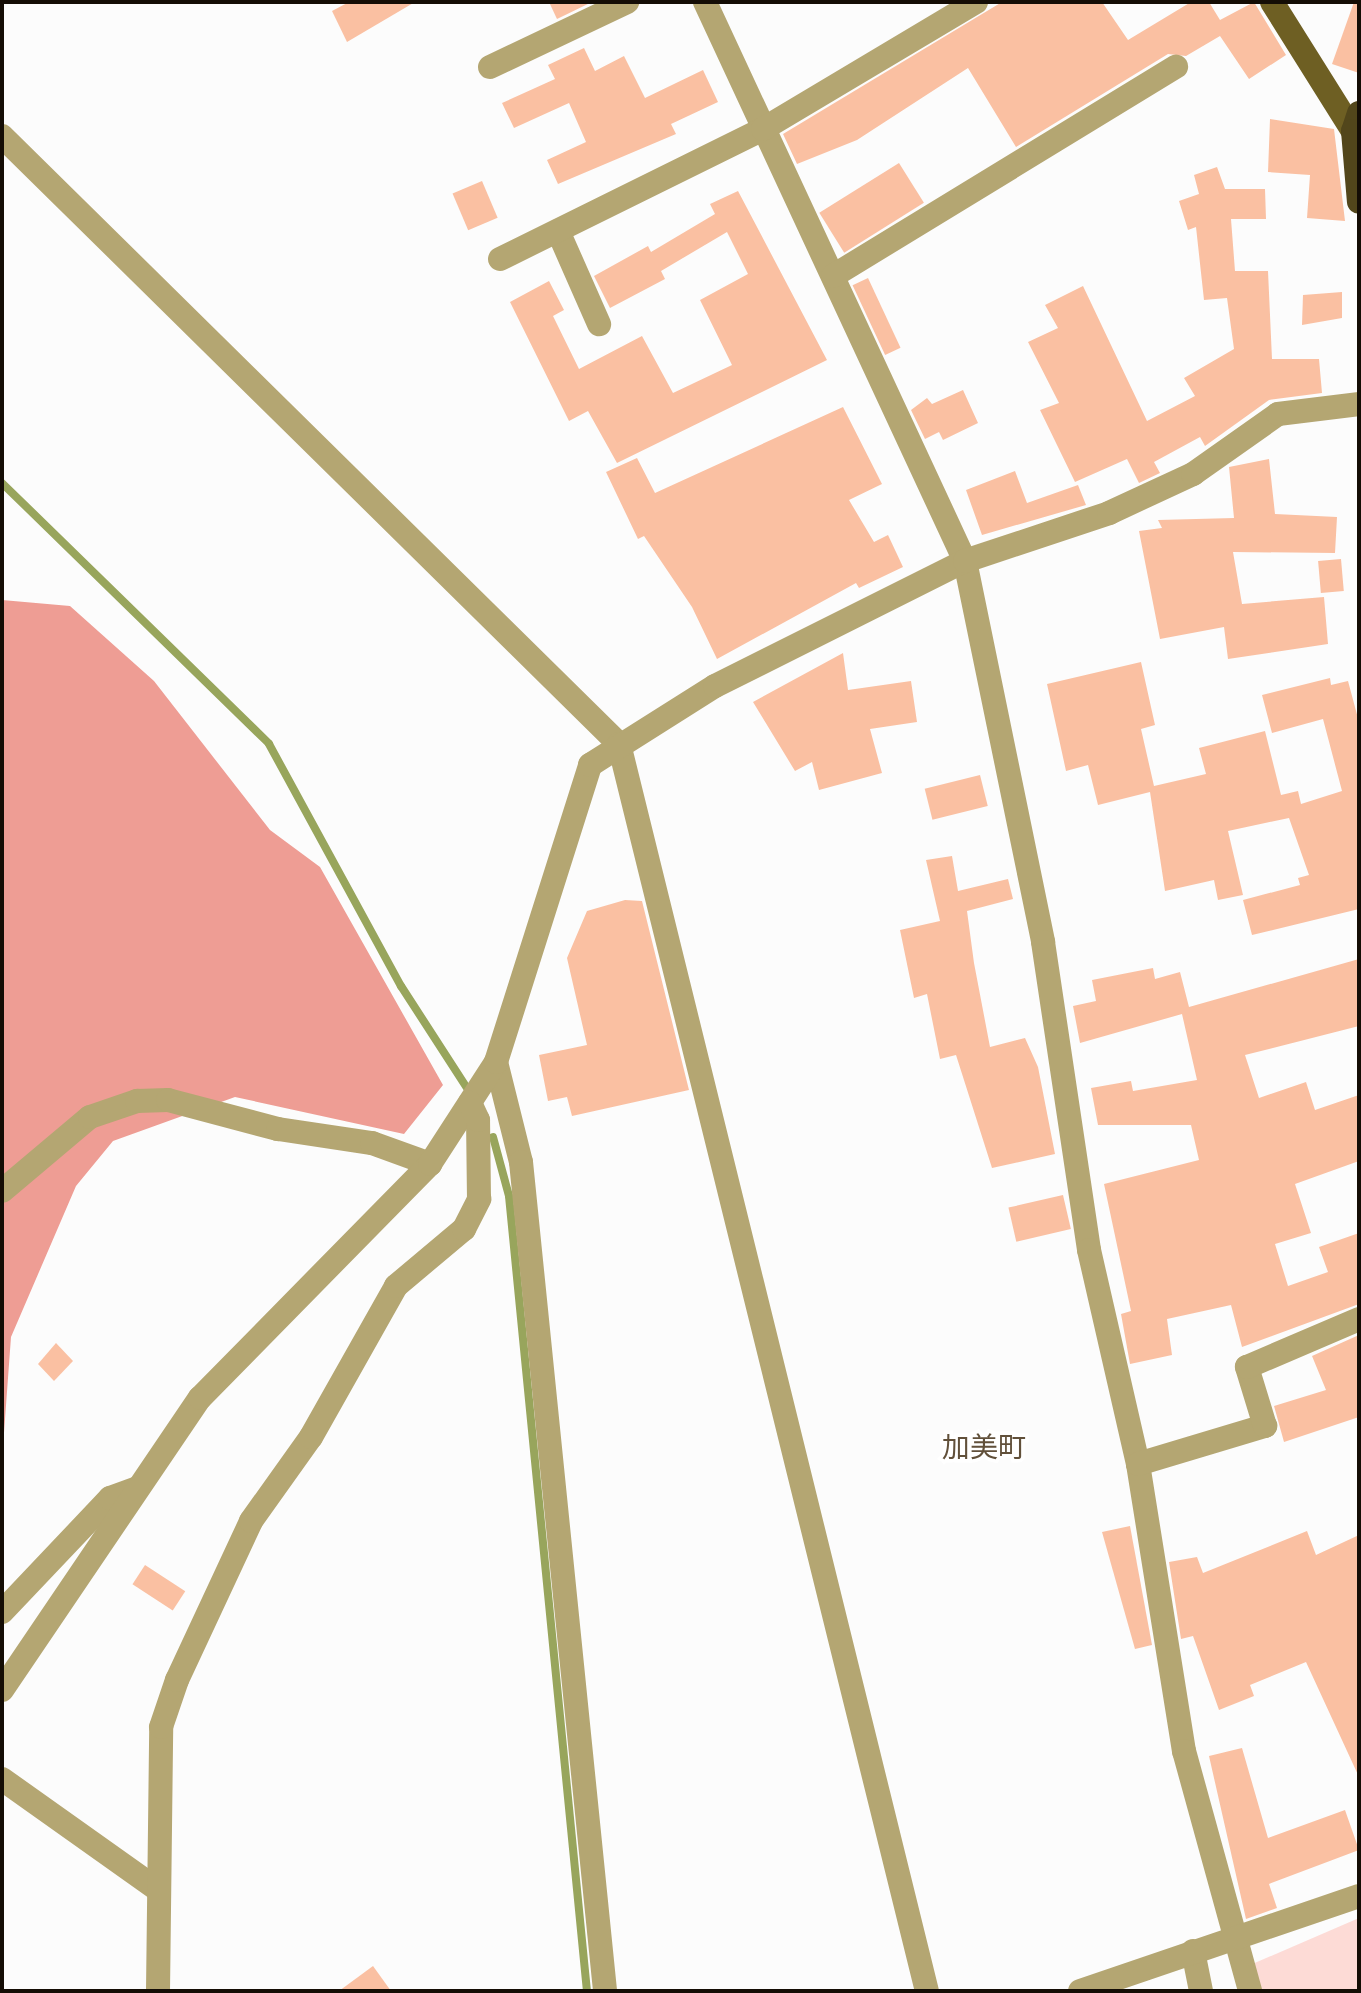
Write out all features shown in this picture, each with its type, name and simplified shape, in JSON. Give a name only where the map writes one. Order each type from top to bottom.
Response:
[{"type":"highway","points":[[1356,122],[1359,202]]},
{"type":"main road","points":[[1272,2],[1356,122]]},
{"type":"street","points":[[490,67],[627,2]]},
{"type":"street","points":[[705,2],[965,561],[1043,942],[1089,1250],[1138,1464],[1184,1751],[1250,1991]]},
{"type":"street","points":[[500,259],[763,129],[976,2]]},
{"type":"street","points":[[833,276],[1176,67]]},
{"type":"street","points":[[2,136],[619,744],[927,1991]]},
{"type":"street","points":[[558,231],[599,324]]},
{"type":"street","points":[[2,1690],[200,1398],[430,1164],[470,1103],[496,1062],[590,765],[619,744],[742,672],[965,561],[1123,507],[1193,474],[1278,414],[1359,404]]},
{"type":"street","points":[[496,1062],[521,1162],[605,1991]]},
{"type":"street","points":[[2,1191],[90,1117],[153,1100],[372,1143],[430,1164]]},
{"type":"street","points":[[158,1991],[161,1727],[177,1680],[251,1521],[311,1437],[396,1286],[464,1229],[479,1199],[478,1120],[470,1103]]},
{"type":"street","points":[[1138,1464],[1265,1426],[1247,1367],[1359,1319]]},
{"type":"street","points":[[2,1612],[110,1498],[138,1488]]},
{"type":"street","points":[[2,1779],[157,1889]]},
{"type":"street","points":[[1080,1991],[1359,1896]]},
{"type":"street","points":[[1201,1948],[1201,1991]]},
{"type":"shaded area","points":[[2,600],[70,606],[154,681],[270,830],[320,867],[443,1085],[404,1134],[235,1097],[113,1141],[76,1186],[11,1337],[2,1460]]},
{"type":"shaded area","points":[[1359,1918],[1359,1991],[1259,1991],[1250,1965]]},
{"type":"building","points":[[349,2],[415,2],[347,42],[332,11]]},
{"type":"building","points":[[549,2],[592,2],[557,19]]},
{"type":"building","points":[[1002,2],[1102,2],[1128,40],[1191,2],[1209,2],[1220,20],[1254,2],[1286,55],[1249,79],[1220,36],[1186,56],[1168,54],[1016,147],[968,68],[857,140],[797,164],[783,134]]},
{"type":"building","points":[[1354,2],[1359,2],[1359,73],[1332,64]]},
{"type":"building","points":[[584,48],[595,71],[624,56],[645,98],[703,70],[718,102],[671,124],[676,134],[558,184],[547,160],[586,142],[569,103],[514,128],[502,103],[555,79],[548,65]]},
{"type":"building","points":[[1270,119],[1334,129],[1345,221],[1307,218],[1310,175],[1268,172]]},
{"type":"building","points":[[899,163],[924,203],[844,253],[819,213]]},
{"type":"building","points":[[1217,167],[1225,189],[1265,189],[1266,219],[1231,219],[1235,271],[1268,271],[1272,359],[1319,359],[1322,393],[1269,400],[1205,446],[1200,437],[1154,462],[1160,473],[1139,483],[1127,459],[1075,482],[1040,410],[1059,403],[1028,342],[1058,328],[1045,305],[1083,286],[1147,421],[1195,396],[1184,378],[1234,349],[1227,298],[1204,300],[1196,227],[1188,230],[1179,201],[1199,194],[1194,175]]},
{"type":"building","points":[[482,181],[498,218],[468,230],[453,194]]},
{"type":"building","points":[[738,191],[827,360],[617,463],[588,411],[569,421],[510,302],[549,281],[564,310],[553,316],[579,369],[642,336],[673,393],[732,365],[700,300],[748,274],[727,232],[661,271],[665,279],[610,308],[594,276],[648,246],[651,252],[715,214],[710,204]]},
{"type":"building","points":[[868,278],[901,348],[885,355],[853,285]]},
{"type":"building","points":[[1342,292],[1342,318],[1302,325],[1303,295]]},
{"type":"building","points":[[963,390],[978,423],[943,440],[939,432],[925,439],[911,410],[927,398],[932,404]]},
{"type":"building","points":[[843,407],[882,484],[849,500],[874,542],[888,535],[903,567],[859,588],[856,583],[717,659],[692,607],[644,536],[638,539],[606,472],[637,458],[655,493]]},
{"type":"building","points":[[1269,459],[1275,514],[1337,517],[1335,553],[1233,552],[1242,604],[1324,597],[1328,644],[1228,659],[1224,627],[1160,639],[1139,531],[1162,528],[1158,520],[1234,518],[1229,467]]},
{"type":"building","points":[[1015,471],[1027,503],[1078,485],[1086,505],[982,535],[966,490]]},
{"type":"building","points":[[1341,559],[1344,591],[1321,593],[1318,561]]},
{"type":"building","points":[[843,653],[848,690],[911,681],[917,722],[870,729],[882,773],[819,790],[812,762],[795,771],[753,702]]},
{"type":"building","points":[[1141,662],[1155,725],[1141,729],[1154,786],[1206,774],[1199,748],[1265,731],[1281,795],[1298,791],[1301,804],[1342,791],[1323,719],[1272,733],[1262,695],[1330,678],[1331,685],[1348,681],[1359,722],[1359,909],[1252,935],[1243,900],[1300,885],[1298,878],[1309,875],[1289,818],[1228,831],[1243,895],[1218,900],[1214,880],[1165,891],[1150,792],[1098,805],[1088,765],[1066,771],[1047,684]]},
{"type":"building","points":[[980,775],[988,806],[932,820],[925,789]]},
{"type":"building","points":[[952,856],[958,891],[1008,879],[1013,899],[967,911],[974,963],[990,1047],[1025,1038],[1038,1067],[1055,1154],[992,1168],[956,1055],[940,1059],[927,994],[914,998],[900,930],[940,921],[926,860]]},
{"type":"building","points":[[625,900],[642,901],[689,1090],[572,1116],[567,1097],[548,1101],[539,1055],[587,1045],[567,958],[587,911]]},
{"type":"building","points":[[1359,959],[1359,1026],[1245,1055],[1259,1098],[1306,1082],[1315,1110],[1359,1095],[1359,1161],[1295,1184],[1311,1233],[1275,1244],[1288,1286],[1328,1272],[1319,1247],[1359,1233],[1359,1304],[1242,1347],[1231,1305],[1167,1319],[1172,1355],[1130,1364],[1121,1314],[1131,1311],[1104,1184],[1199,1160],[1191,1125],[1098,1125],[1091,1088],[1131,1081],[1133,1091],[1197,1080],[1182,1014],[1080,1043],[1073,1006],[1096,1001],[1092,980],[1153,968],[1155,979],[1180,972],[1189,1007]]},
{"type":"building","points":[[1063,1195],[1071,1229],[1016,1242],[1008,1208]]},
{"type":"building","points":[[1359,1335],[1359,1417],[1284,1442],[1274,1406],[1326,1390],[1312,1356]]},
{"type":"building","points":[[56,1343],[73,1361],[54,1381],[38,1364]]},
{"type":"building","points":[[1130,1526],[1152,1645],[1135,1649],[1102,1532]]},
{"type":"building","points":[[1307,1531],[1316,1555],[1359,1535],[1359,1777],[1306,1662],[1250,1685],[1254,1696],[1219,1710],[1193,1636],[1181,1639],[1169,1562],[1197,1557],[1203,1573]]},
{"type":"building","points":[[145,1565],[185,1591],[173,1610],[132,1584]]},
{"type":"building","points":[[1242,1748],[1268,1838],[1345,1810],[1359,1850],[1269,1884],[1277,1908],[1246,1919],[1209,1756]]},
{"type":"building","points":[[373,1966],[391,1991],[339,1991]]},
{"type":"waterway","points":[[2,483],[269,744],[401,986],[467,1088]]},
{"type":"waterway","points":[[493,1137],[509,1196],[587,1991]]},
{"type":"district","name":"加美町","points":[[984,1448]]}]
